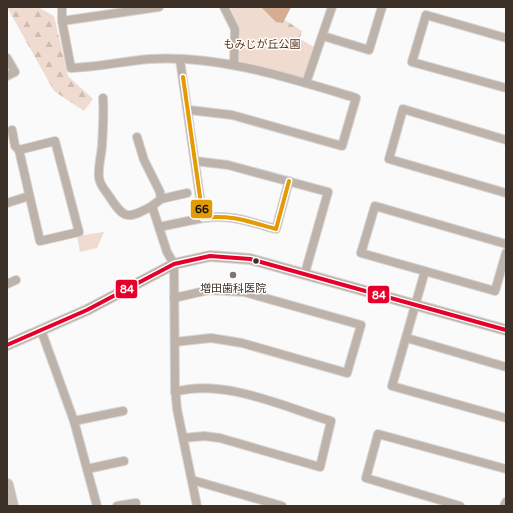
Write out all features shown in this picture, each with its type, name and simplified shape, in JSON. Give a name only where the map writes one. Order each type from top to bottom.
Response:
[{"type":"main road","points":[[7,485],[12,506]]},
{"type":"street","points":[[62,7],[62,21],[71,68],[151,59],[234,64],[356,98],[342,146],[232,114],[189,110]]},
{"type":"street","points":[[62,21],[159,7]]},
{"type":"street","points":[[224,7],[235,29],[234,64]]},
{"type":"street","points":[[306,83],[332,7]]},
{"type":"street","points":[[323,36],[369,50],[382,7]]},
{"type":"street","points":[[506,38],[426,15],[412,62],[506,88]]},
{"type":"street","points":[[7,58],[15,72],[7,76]]},
{"type":"street","points":[[180,60],[189,110],[203,218]]},
{"type":"street","points":[[103,98],[102,147],[99,179],[101,185],[120,212],[126,215],[139,213],[161,199],[187,193]]},
{"type":"street","points":[[506,140],[403,110],[389,159],[506,193]]},
{"type":"street","points":[[12,130],[40,241],[79,232],[55,141],[18,150]]},
{"type":"street","points":[[137,137],[144,160],[160,192],[161,199]]},
{"type":"street","points":[[195,161],[228,165],[328,192],[306,273]]},
{"type":"street","points":[[159,227],[220,216],[276,229],[289,181]]},
{"type":"street","points":[[7,203],[29,196]]},
{"type":"street","points":[[152,206],[167,252],[174,264],[176,410],[197,506]]},
{"type":"street","points":[[506,244],[375,206],[361,253],[495,291],[506,253]]},
{"type":"street","points":[[7,345],[87,310],[174,264],[210,256],[250,259],[306,273],[506,330]]},
{"type":"street","points":[[425,271],[392,386],[506,418]]},
{"type":"street","points":[[7,284],[16,280]]},
{"type":"street","points":[[174,298],[209,290],[244,292],[360,325],[347,373],[242,343],[211,338],[175,342]]},
{"type":"street","points":[[41,330],[74,421],[97,506]]},
{"type":"street","points":[[407,338],[506,367]]},
{"type":"street","points":[[175,392],[201,388],[220,388],[331,421],[320,467],[220,438],[204,436],[183,438]]},
{"type":"street","points":[[74,421],[123,411]]},
{"type":"street","points":[[460,506],[366,478],[378,434],[506,469]]},
{"type":"street","points":[[87,469],[124,461]]},
{"type":"street","points":[[192,480],[282,506]]},
{"type":"street","points":[[117,506],[136,502]]},
{"type":"street","points":[[504,506],[506,502]]},
{"type":"green space","points":[[7,7],[38,7],[54,16],[68,76],[93,99],[84,111],[54,91]]},
{"type":"green space","name":"もみじが丘公園","points":[[230,7],[256,7],[275,25],[314,47],[304,79],[239,61],[240,28]]},
{"type":"green space","points":[[236,7],[270,7],[276,14],[302,31],[295,52]]},
{"type":"green space","points":[[104,232],[97,248],[80,252],[77,236]]},
{"type":"shaded area","points":[[261,7],[291,7],[283,23],[276,22]]},
{"type":"transit line","name":"66","points":[[183,77],[203,218],[232,218],[249,221],[276,229],[289,181]]},
{"type":"transit line","name":"84","points":[[7,345],[87,310],[174,264],[210,256],[250,259],[506,330]]},
{"type":"place","name":"増田歯科医院","points":[[233,275]]}]
